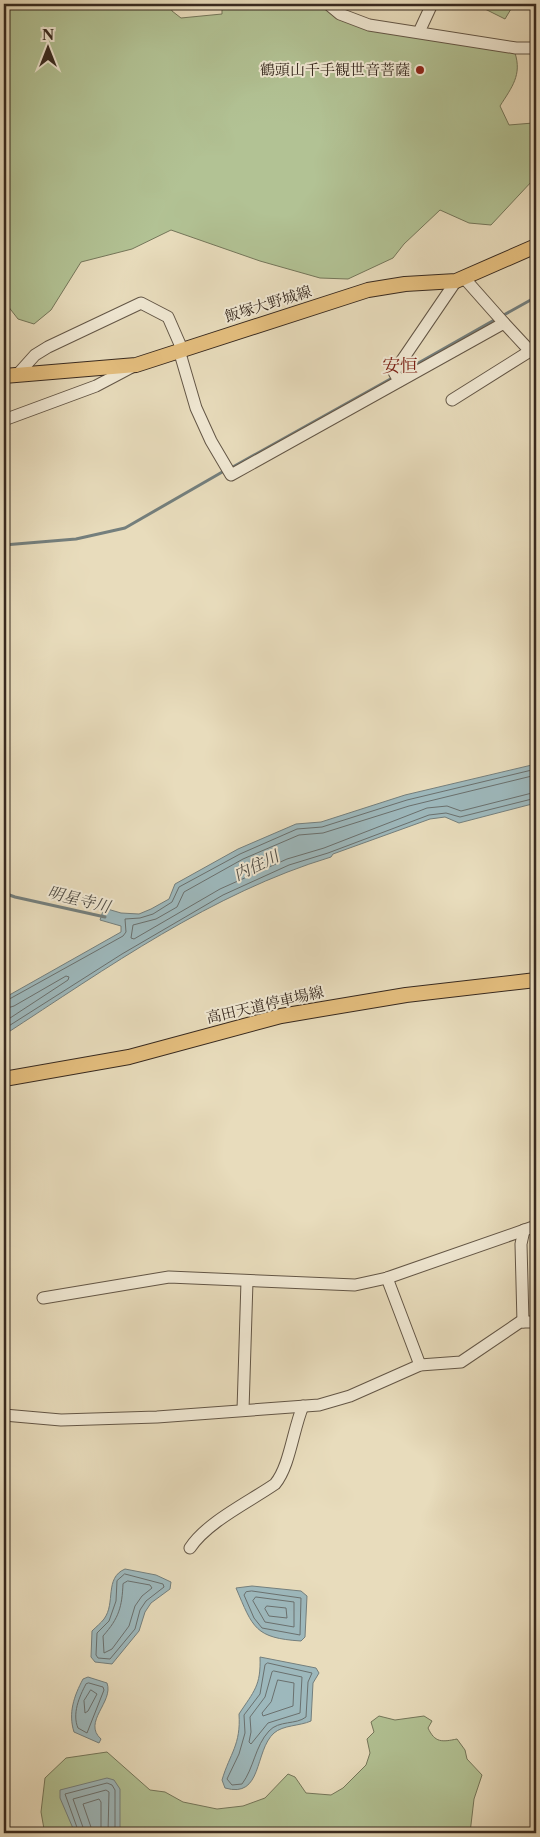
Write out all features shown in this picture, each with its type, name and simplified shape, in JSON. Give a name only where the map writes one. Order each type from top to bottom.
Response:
[{"type":"main road","name":"飯塚大野城線","points":[[10,376],[136,365],[180,349],[368,290],[460,280],[536,246]]},
{"type":"main road","name":"高田天道停車場線","points":[[4,1080],[129,1057],[281,1016],[406,995],[536,980]]},
{"type":"street","points":[[328,4],[340,14],[361,22],[516,48],[536,48]]},
{"type":"street","points":[[420,32],[432,4]]},
{"type":"street","points":[[397,377],[460,280],[533,350],[452,400]]},
{"type":"street","points":[[10,376],[34,355],[48,347],[141,303],[168,317],[180,349],[196,408],[210,441],[231,475],[500,318]]},
{"type":"street","points":[[4,420],[96,386],[136,365]]},
{"type":"street","points":[[43,1298],[169,1277],[344,1286],[387,1278],[536,1226]]},
{"type":"street","points":[[523,1322],[521,1244],[524,1230]]},
{"type":"street","points":[[387,1278],[420,1366]]},
{"type":"street","points":[[243,1410],[247,1281]]},
{"type":"street","points":[[4,1415],[70,1420],[319,1405],[350,1396],[420,1366],[461,1362],[523,1322],[536,1322]]},
{"type":"street","points":[[190,1548],[207,1529],[275,1484],[281,1477],[296,1423],[303,1406]]},
{"type":"street","points":[[4,1424],[20,1417]]},
{"type":"green space","points":[[4,4],[170,4],[172,11],[181,18],[222,14],[222,4],[321,4],[340,20],[363,27],[515,53],[517,68],[515,81],[500,106],[509,125],[533,123],[536,128],[536,171],[533,180],[491,225],[469,223],[440,210],[404,244],[393,258],[348,279],[320,278],[260,261],[171,230],[132,249],[81,262],[51,310],[34,324],[18,319],[4,301]]},
{"type":"green space","points":[[475,4],[514,4],[505,19]]},
{"type":"green space","points":[[379,1716],[395,1720],[424,1716],[432,1721],[428,1728],[436,1739],[447,1741],[457,1739],[465,1750],[467,1759],[482,1775],[474,1799],[470,1833],[37,1833],[44,1829],[41,1812],[45,1778],[66,1758],[107,1752],[150,1790],[165,1792],[183,1802],[217,1809],[243,1806],[265,1798],[288,1774],[295,1777],[306,1793],[331,1795],[343,1788],[366,1765],[370,1753],[367,1739],[374,1732],[371,1722]]},
{"type":"water","name":"内住川","points":[[536,764],[536,803],[459,823],[445,817],[430,819],[287,872],[202,911],[162,934],[4,1035],[4,998],[121,932],[121,926],[100,920],[104,908],[121,913],[139,914],[151,909],[169,899],[175,884],[238,849],[296,824],[321,822],[405,795]]},
{"type":"water","points":[[125,1569],[156,1575],[171,1582],[170,1589],[151,1603],[145,1612],[139,1631],[112,1664],[95,1662],[91,1657],[92,1631],[107,1613],[112,1585],[119,1573]]},
{"type":"water","points":[[252,1586],[301,1591],[307,1596],[305,1637],[301,1641],[274,1637],[265,1633],[252,1622],[236,1588]]},
{"type":"water","points":[[260,1657],[316,1668],[319,1673],[313,1683],[311,1721],[282,1728],[274,1733],[263,1751],[252,1780],[246,1787],[237,1790],[225,1788],[222,1780],[237,1741],[239,1714],[256,1688]]},
{"type":"water","points":[[88,1677],[107,1683],[108,1690],[95,1726],[96,1732],[101,1739],[99,1743],[74,1732],[72,1725],[72,1711],[77,1692],[83,1679]]},
{"type":"water","points":[[107,1778],[114,1780],[120,1789],[120,1833],[75,1833],[60,1798],[60,1790]]},
{"type":"waterway","points":[[502,316],[536,297]]},
{"type":"waterway","points":[[399,374],[496,319]]},
{"type":"waterway","points":[[231,468],[394,377]]},
{"type":"waterway","points":[[4,545],[76,539],[125,528],[224,471]]},
{"type":"waterway","name":"明星寺川","points":[[4,893],[105,917]]},
{"type":"place","name":"鶴頭山千手観世音菩薩","points":[[420,70]]},
{"type":"district","name":"安恒","points":[[400,366]]}]
